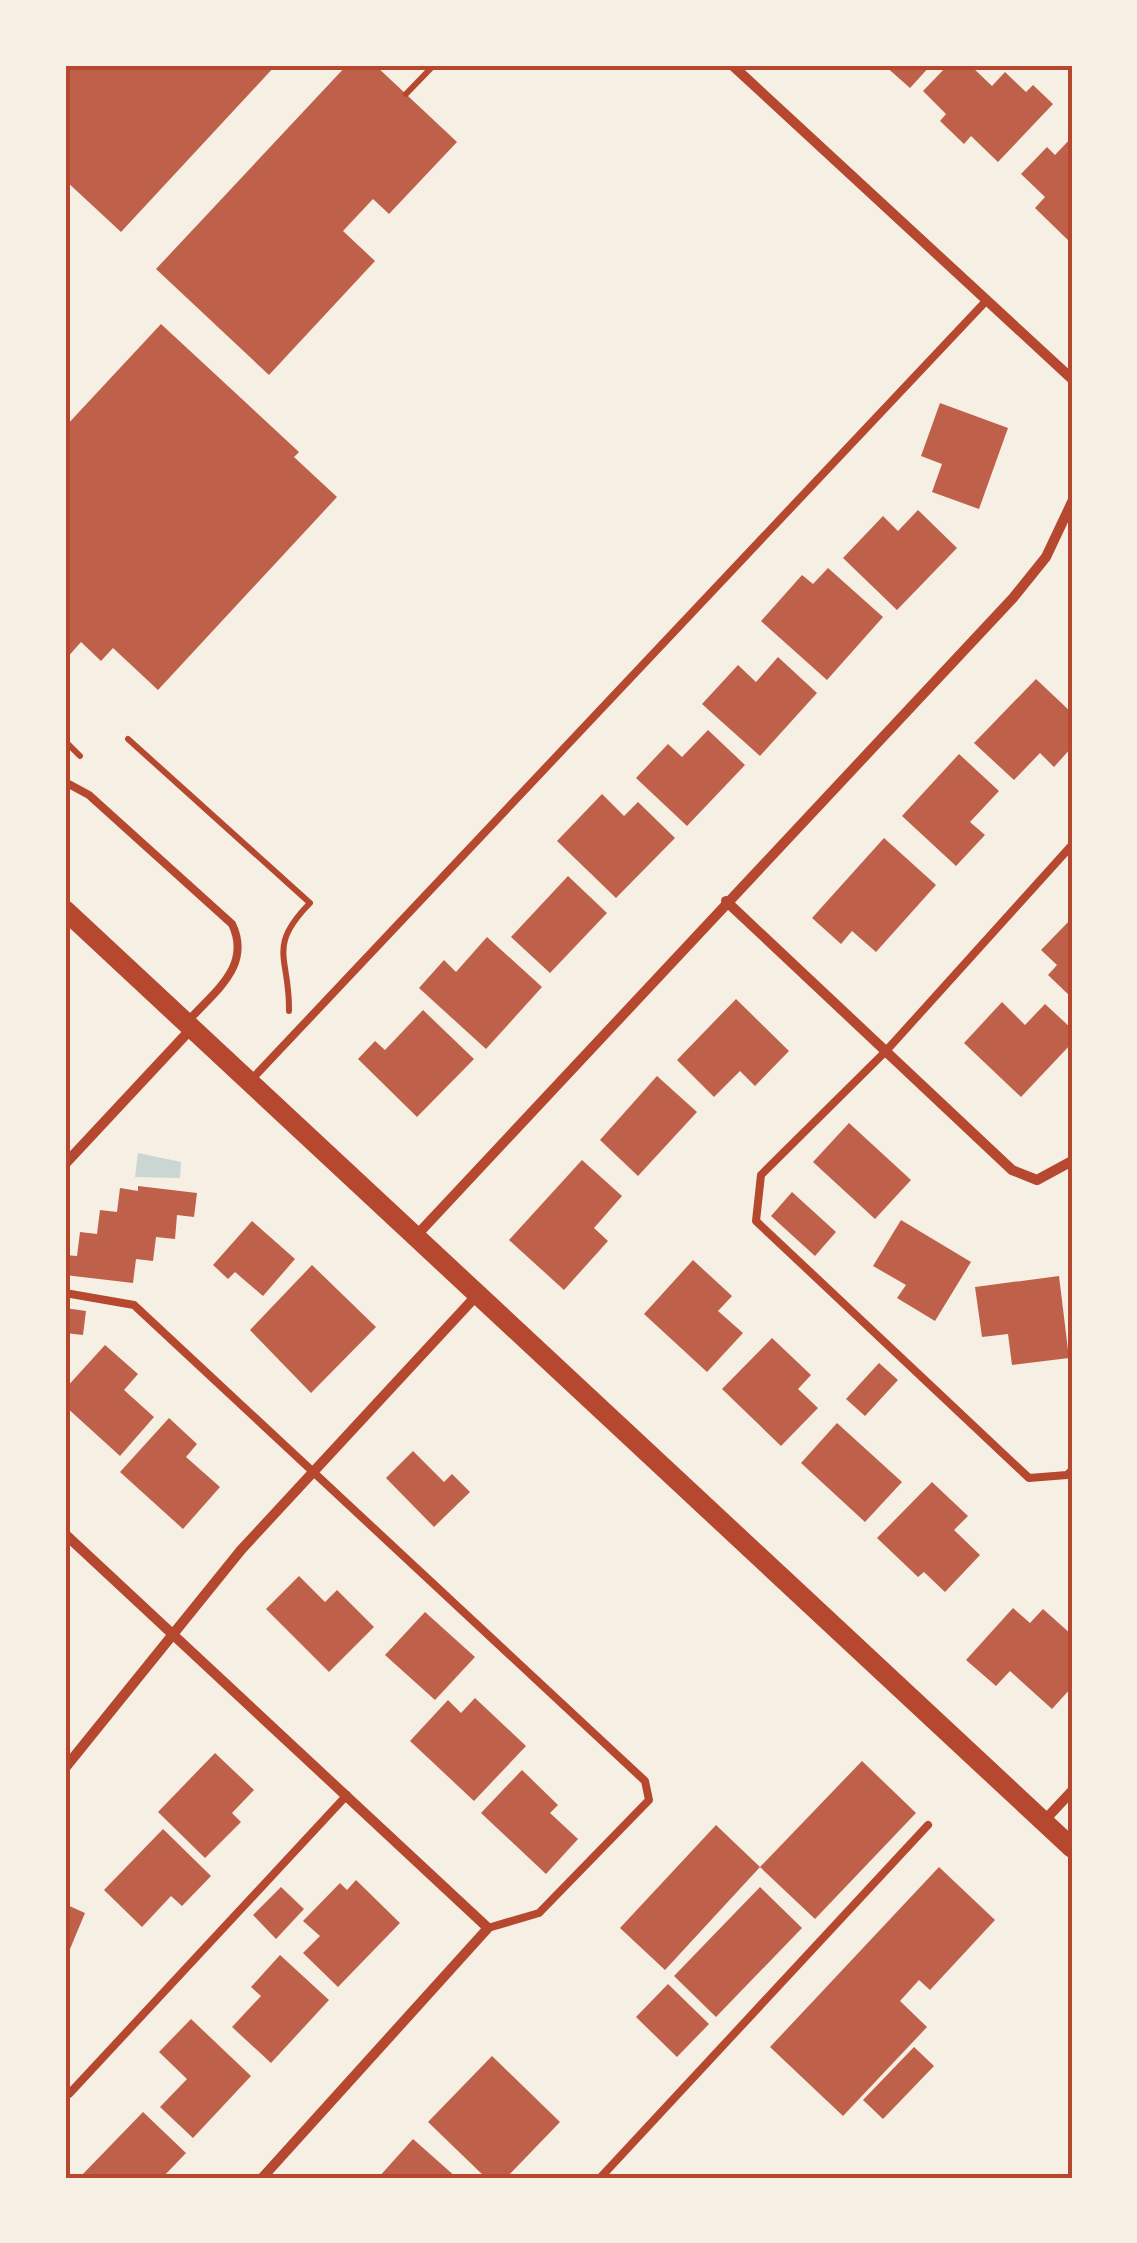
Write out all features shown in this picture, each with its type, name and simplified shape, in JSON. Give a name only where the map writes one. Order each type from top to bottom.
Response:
[{"type":"main road","points":[[65,910],[1072,1848]]},
{"type":"street","points":[[732,65],[1072,379]]},
{"type":"street","points":[[416,1236],[1013,598],[1046,557],[1072,502]]},
{"type":"street","points":[[726,901],[1012,1170],[1037,1180],[1072,1161]]},
{"type":"street","points":[[65,1164],[188,1026]]},
{"type":"street","points":[[65,1768],[313,1469],[477,1295]]},
{"type":"street","points":[[65,1534],[488,1928],[262,2178]]},
{"type":"street","points":[[1043,1822],[1072,1791]]},
{"type":"lane","points":[[249,1082],[987,300]]},
{"type":"lane","points":[[65,782],[89,795],[232,924],[240,948],[236,965],[188,1026]]},
{"type":"lane","points":[[1072,845],[886,1051],[762,1176],[756,1222],[1029,1478],[1067,1475],[1072,1470]]},
{"type":"lane","points":[[65,1293],[134,1305],[646,1781],[648,1800],[539,1913],[488,1928]]},
{"type":"lane","points":[[65,2090],[69,2094],[347,1795]]},
{"type":"lane","points":[[600,2178],[928,1825]]},
{"type":"path","points":[[406,94],[434,65]]},
{"type":"path","points":[[128,739],[310,903],[287,926],[282,940],[289,989],[288,1013],[282,1021]]},
{"type":"path","points":[[65,741],[80,756]]},
{"type":"shaded area","points":[[138,1153],[181,1162],[180,1178],[135,1177]]},
{"type":"building","points":[[73,65],[276,65],[121,232],[65,180],[65,73]]},
{"type":"building","points":[[347,65],[375,65],[457,142],[389,214],[373,199],[343,231],[375,261],[269,375],[156,269]]},
{"type":"building","points":[[884,65],[931,65],[910,88]]},
{"type":"building","points":[[948,65],[970,65],[992,86],[1005,72],[1026,92],[1033,85],[1053,104],[998,162],[971,136],[964,144],[940,121],[946,114],[923,91]]},
{"type":"building","points":[[1072,137],[1072,244],[1035,208],[1045,197],[1021,174],[1047,147],[1055,155]]},
{"type":"building","points":[[161,324],[299,452],[294,457],[337,497],[158,690],[113,648],[101,661],[81,642],[65,660],[65,427]]},
{"type":"building","points":[[940,403],[1008,428],[979,509],[932,492],[942,464],[921,456]]},
{"type":"building","points":[[918,510],[957,548],[897,610],[843,558],[883,516],[898,531]]},
{"type":"building","points":[[828,568],[883,617],[827,680],[761,621],[802,575],[813,584]]},
{"type":"building","points":[[778,657],[817,693],[760,756],[702,704],[738,665],[756,682]]},
{"type":"building","points":[[1036,679],[1072,713],[1072,747],[1054,767],[1040,753],[1014,780],[974,743]]},
{"type":"building","points":[[708,730],[745,765],[687,826],[636,778],[668,744],[682,757]]},
{"type":"building","points":[[959,754],[999,791],[970,822],[985,835],[956,866],[902,816]]},
{"type":"building","points":[[602,794],[624,816],[638,802],[675,838],[616,898],[557,841]]},
{"type":"building","points":[[884,838],[936,885],[876,952],[852,931],[841,944],[812,918]]},
{"type":"building","points":[[568,876],[607,913],[550,973],[511,937]]},
{"type":"building","points":[[1072,918],[1072,998],[1048,975],[1057,965],[1041,950]]},
{"type":"building","points":[[487,937],[542,987],[486,1049],[419,988],[444,960],[456,972]]},
{"type":"building","points":[[736,999],[789,1051],[755,1086],[740,1071],[714,1097],[677,1060]]},
{"type":"building","points":[[1002,1002],[1025,1025],[1045,1004],[1072,1029],[1072,1043],[1021,1097],[964,1043]]},
{"type":"building","points":[[423,1010],[474,1059],[417,1117],[358,1059],[375,1041],[385,1050]]},
{"type":"building","points":[[657,1076],[697,1112],[638,1176],[600,1140]]},
{"type":"building","points":[[849,1123],[911,1180],[875,1219],[813,1162]]},
{"type":"building","points":[[582,1160],[622,1196],[594,1228],[608,1241],[564,1290],[509,1240]]},
{"type":"building","points":[[138,1186],[197,1193],[194,1217],[177,1215],[175,1239],[156,1237],[153,1261],[136,1259],[133,1283],[65,1275],[65,1255],[77,1256],[80,1232],[97,1234],[100,1210],[117,1212],[120,1188],[138,1191]]},
{"type":"building","points":[[792,1192],[836,1232],[815,1256],[771,1216]]},
{"type":"building","points":[[901,1220],[971,1262],[935,1321],[897,1298],[906,1285],[873,1266]]},
{"type":"building","points":[[252,1221],[295,1259],[263,1296],[235,1272],[228,1279],[213,1265]]},
{"type":"building","points":[[693,1260],[732,1296],[718,1311],[743,1333],[707,1372],[644,1314]]},
{"type":"building","points":[[312,1265],[376,1327],[311,1393],[250,1330]]},
{"type":"building","points":[[1059,1276],[1069,1358],[1012,1365],[1008,1334],[982,1337],[975,1287]]},
{"type":"building","points":[[65,1308],[86,1311],[83,1335],[65,1333]]},
{"type":"building","points":[[772,1338],[811,1375],[798,1389],[818,1408],[781,1446],[722,1389]]},
{"type":"building","points":[[105,1345],[138,1374],[124,1390],[154,1417],[120,1456],[65,1406],[65,1389]]},
{"type":"building","points":[[879,1363],[898,1380],[865,1416],[846,1399]]},
{"type":"building","points":[[169,1418],[197,1444],[186,1457],[220,1487],[183,1529],[120,1472]]},
{"type":"building","points":[[837,1423],[902,1482],[865,1522],[801,1463]]},
{"type":"building","points":[[413,1451],[444,1482],[452,1474],[470,1492],[434,1527],[386,1478]]},
{"type":"building","points":[[932,1482],[968,1516],[954,1530],[980,1555],[945,1592],[924,1572],[918,1577],[877,1538]]},
{"type":"building","points":[[299,1576],[325,1602],[337,1590],[374,1627],[329,1672],[266,1609]]},
{"type":"building","points":[[1013,1608],[1030,1623],[1043,1609],[1072,1635],[1072,1687],[1052,1709],[1010,1671],[996,1686],[966,1660]]},
{"type":"building","points":[[425,1612],[475,1657],[435,1700],[385,1655]]},
{"type":"building","points":[[475,1698],[526,1746],[474,1801],[410,1741],[448,1700],[461,1713]]},
{"type":"building","points":[[215,1753],[254,1790],[232,1813],[241,1822],[205,1858],[158,1812]]},
{"type":"building","points":[[862,1761],[916,1813],[815,1919],[760,1867]]},
{"type":"building","points":[[522,1770],[558,1805],[550,1813],[578,1839],[546,1874],[481,1813]]},
{"type":"building","points":[[716,1825],[760,1867],[665,1970],[620,1928]]},
{"type":"building","points":[[163,1829],[211,1876],[182,1906],[171,1896],[142,1927],[104,1890]]},
{"type":"building","points":[[939,1867],[995,1920],[930,1990],[919,1980],[900,2001],[927,2027],[843,2116],[770,2047]]},
{"type":"building","points":[[356,1880],[400,1923],[338,1987],[303,1953],[320,1936],[303,1921],[340,1883],[347,1890]]},
{"type":"building","points":[[281,1887],[304,1909],[276,1939],[253,1915]]},
{"type":"building","points":[[760,1887],[802,1928],[716,2017],[674,1976]]},
{"type":"building","points":[[65,1904],[85,1913],[65,1961]]},
{"type":"building","points":[[280,1955],[329,2000],[271,2063],[232,2027],[261,1996],[251,1987]]},
{"type":"building","points":[[668,1984],[709,2024],[677,2057],[636,2017]]},
{"type":"building","points":[[191,2019],[251,2076],[193,2138],[160,2107],[187,2079],[159,2052]]},
{"type":"building","points":[[914,2047],[934,2066],[883,2119],[863,2100]]},
{"type":"building","points":[[492,2056],[560,2122],[506,2178],[486,2178],[428,2122]]},
{"type":"building","points":[[143,2112],[186,2153],[162,2178],[85,2178],[82,2175]]},
{"type":"building","points":[[413,2139],[457,2178],[378,2178]]}]
